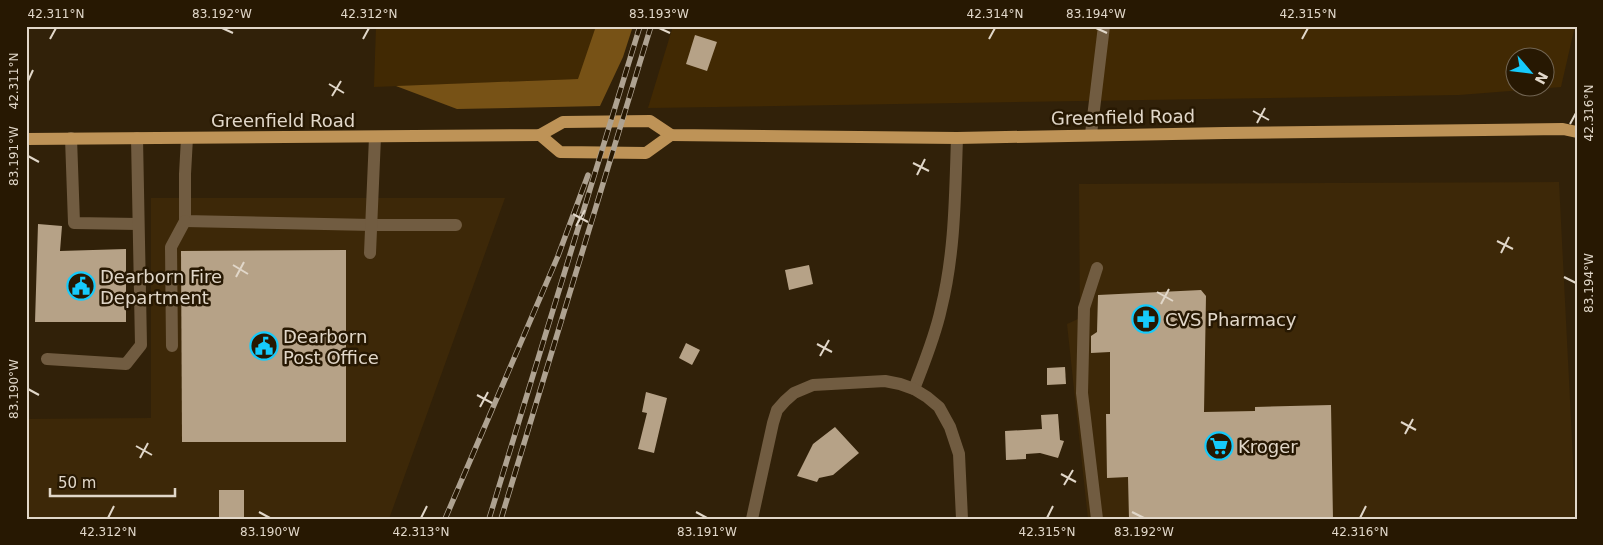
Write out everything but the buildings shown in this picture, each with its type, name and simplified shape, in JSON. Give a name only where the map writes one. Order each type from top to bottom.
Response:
[{"type":"main road","points":[[650,121],[671,135],[646,153],[560,152],[540,136],[563,122],[650,121]]},
{"type":"main road","name":"Greenfield Road","points":[[671,135],[957,138],[1091,134],[1563,129],[1577,132]]},
{"type":"main road","name":"Greenfield Road","points":[[26,139],[540,136]]},
{"type":"street","points":[[1091,134],[1104,26]]},
{"type":"street","points":[[370,253],[376,136]]},
{"type":"street","points":[[71,138],[74,223],[138,224]]},
{"type":"street","points":[[48,359],[126,364],[141,345],[138,138]]},
{"type":"street","points":[[172,346],[171,247],[185,221],[187,138]]},
{"type":"street","points":[[914,389],[933,339],[946,289],[954,226],[957,138]]},
{"type":"street","points":[[185,221],[372,226],[456,225]]},
{"type":"street","points":[[1097,268],[1084,308],[1082,392],[1097,519]]},
{"type":"street","points":[[752,519],[773,423],[784,401],[794,393],[813,385],[886,381],[914,389],[939,407],[950,427],[959,454],[962,519]]},
{"type":"shaded area","points":[[376,26],[596,26],[579,79],[374,87]]},
{"type":"shaded area","points":[[596,26],[633,26],[623,57],[600,106],[457,109],[396,86],[578,79]]},
{"type":"shaded area","points":[[673,26],[1575,26],[1561,87],[1556,87],[1556,48],[1506,48],[1506,91],[1459,95],[648,108]]},
{"type":"shaded area","points":[[1559,182],[1576,519],[1088,519],[1067,324],[1080,318],[1079,184]]},
{"type":"shaded area","points":[[151,198],[505,198],[389,519],[26,519],[26,419],[151,418]]},
{"type":"railway","points":[[489,519],[640,26]]},
{"type":"railway","points":[[501,519],[651,26]]},
{"type":"railway","points":[[445,519],[558,256],[588,175]]},
{"type":"place","name":"Dearborn Fire Department","points":[[81,286]]},
{"type":"place","name":"CVS Pharmacy","points":[[1146,319]]},
{"type":"place","name":"Dearborn Post Office","points":[[264,346]]},
{"type":"place","name":"Kroger","points":[[1219,446]]}]
